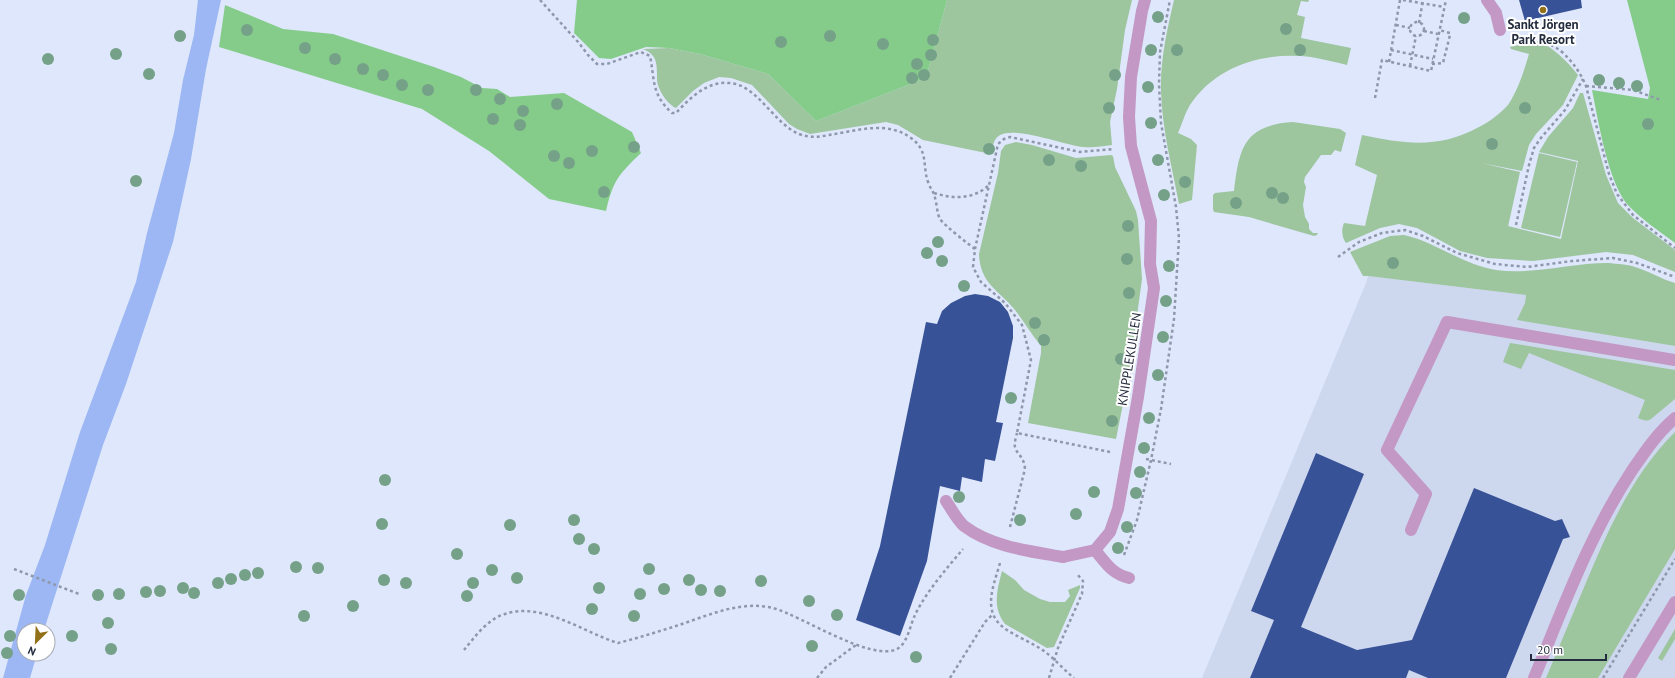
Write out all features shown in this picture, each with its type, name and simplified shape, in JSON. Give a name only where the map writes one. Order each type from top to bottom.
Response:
[{"type":"street","name":"KNIPPLEKULLEN","points":[[1095,550],[1110,532],[1118,509],[1138,397],[1154,288],[1150,264],[1151,221],[1131,146],[1129,117],[1132,77],[1145,0]]},
{"type":"street","points":[[1487,0],[1496,13],[1500,30]]},
{"type":"street","points":[[1411,530],[1426,494],[1387,450],[1447,322],[1675,360]]},
{"type":"street","points":[[1534,678],[1583,560],[1610,504],[1646,449],[1675,418]]},
{"type":"street","points":[[946,501],[963,525],[976,533],[1015,549],[1063,557],[1095,550],[1119,576],[1129,578]]},
{"type":"street","points":[[1629,678],[1675,602]]},
{"type":"path","points":[[540,0],[597,64],[607,64],[641,52],[650,56],[655,89],[664,104],[672,113],[676,113],[704,87],[718,83],[731,82],[751,92],[785,126],[803,136],[820,137],[878,128],[894,129],[911,138],[918,144],[923,153],[928,181],[934,193],[940,219],[975,249]]},
{"type":"path","points":[[1389,62],[1402,0],[1423,2],[1444,7]]},
{"type":"path","points":[[1375,98],[1382,60],[1431,71],[1446,0]]},
{"type":"path","points":[[1419,23],[1423,2]]},
{"type":"path","points":[[1410,28],[1413,24],[1419,23]]},
{"type":"path","points":[[1419,23],[1423,26],[1424,31]]},
{"type":"path","points":[[1396,25],[1410,28]]},
{"type":"path","points":[[1410,28],[1411,33],[1416,36],[1421,35],[1424,31]]},
{"type":"path","points":[[1432,64],[1443,63],[1450,36],[1450,33],[1439,30]]},
{"type":"path","points":[[1424,31],[1438,34]]},
{"type":"path","points":[[1544,35],[1547,42],[1560,50],[1575,65],[1583,79],[1609,174],[1617,194],[1633,215],[1675,248]]},
{"type":"path","points":[[1410,66],[1416,36]]},
{"type":"path","points":[[1391,50],[1433,59]]},
{"type":"path","points":[[1516,225],[1534,148],[1565,110],[1583,79]]},
{"type":"path","points":[[1586,86],[1633,90],[1661,100]]},
{"type":"path","points":[[1074,678],[1045,652],[1009,632],[999,624],[992,614],[990,606],[991,595],[1026,468],[1024,460],[1017,452],[1015,446],[1031,360],[1022,325],[1005,303],[981,282],[973,267],[975,249],[998,144],[1004,138],[1010,137],[1080,152],[1111,150],[1131,146]]},
{"type":"path","points":[[934,193],[954,198],[967,196],[982,191],[989,185]]},
{"type":"path","points":[[1338,256],[1359,242],[1370,237],[1396,230],[1405,230],[1424,236],[1457,253],[1495,264],[1527,267],[1613,258],[1637,263],[1675,277]]},
{"type":"path","points":[[1017,433],[1171,464]]},
{"type":"path","points":[[464,650],[481,629],[501,615],[525,611],[555,616],[604,639],[618,643],[724,610],[749,605],[771,608],[789,613],[857,645],[886,652],[898,648],[907,637],[916,614],[927,597],[976,533]]},
{"type":"path","points":[[1050,678],[1054,660],[1084,588],[1083,581],[1063,557]]},
{"type":"path","points":[[1603,678],[1675,559]]},
{"type":"path","points":[[14,569],[79,594]]},
{"type":"path","points":[[950,678],[984,622],[992,614]]},
{"type":"path","points":[[817,678],[826,667],[857,645]]},
{"type":"shaded area","points":[[1368,276],[1526,295],[1525,303],[1518,320],[1675,346],[1675,678],[1202,678]]},
{"type":"green space","points":[[577,0],[947,0],[926,78],[816,121],[768,74],[700,54],[669,48],[646,47],[611,59],[599,58],[574,33]]},
{"type":"green space","points":[[947,0],[1132,0],[1125,30],[1117,89],[1110,122],[1112,145],[1084,147],[1029,135],[1008,133],[1000,135],[996,139],[991,154],[923,140],[898,125],[886,122],[810,134],[789,124],[752,85],[731,78],[719,77],[704,83],[693,91],[676,108],[666,100],[659,88],[657,80],[657,65],[654,57],[648,51],[643,49],[669,48],[700,54],[768,74],[816,121],[926,78]]},
{"type":"green space","points":[[1174,0],[1309,0],[1308,2],[1301,1],[1297,15],[1305,17],[1301,38],[1351,48],[1347,65],[1311,57],[1277,56],[1260,59],[1243,64],[1228,71],[1201,91],[1188,108],[1178,133],[1191,139],[1197,145],[1192,200],[1179,204],[1165,134],[1161,91],[1163,57]]},
{"type":"green space","points":[[1627,0],[1675,0],[1675,243],[1638,215],[1620,194],[1609,166],[1597,117],[1592,90],[1648,99],[1650,88]]},
{"type":"green space","points":[[225,5],[283,29],[333,34],[434,67],[461,77],[482,88],[497,89],[510,97],[564,93],[632,132],[641,153],[627,167],[614,185],[606,211],[549,199],[489,151],[422,109],[219,47]]},
{"type":"green space","points":[[1538,41],[1560,55],[1578,75],[1563,105],[1536,134],[1529,145],[1522,171],[1481,163],[1520,172],[1508,226],[1561,239],[1578,161],[1539,152],[1548,137],[1573,108],[1580,93],[1583,93],[1606,175],[1618,203],[1633,218],[1675,250],[1675,272],[1633,255],[1606,252],[1533,261],[1487,258],[1460,251],[1417,228],[1399,224],[1380,228],[1346,243],[1342,231],[1344,223],[1365,226],[1377,175],[1355,165],[1362,135],[1393,141],[1422,143],[1436,142],[1464,134],[1483,125],[1498,115],[1508,105],[1523,74],[1529,54],[1511,49],[1510,47]]},
{"type":"green space","points":[[1293,122],[1340,129],[1346,133],[1341,152],[1335,150],[1331,155],[1321,155],[1305,177],[1304,182],[1306,187],[1303,205],[1305,217],[1309,224],[1309,229],[1313,233],[1318,233],[1317,235],[1314,236],[1249,217],[1214,212],[1213,195],[1215,193],[1234,191],[1238,162],[1247,142],[1254,134],[1264,128],[1277,124]]},
{"type":"green space","points":[[1016,142],[1032,145],[1076,158],[1113,156],[1115,167],[1136,211],[1138,220],[1142,279],[1129,374],[1116,439],[1028,423],[1041,346],[1015,310],[991,286],[983,273],[979,254],[998,173],[1001,151],[1005,145]]},
{"type":"green space","points":[[1539,153],[1577,162],[1560,237],[1521,228]]},
{"type":"green space","points":[[1404,235],[1416,238],[1471,263],[1496,270],[1524,271],[1608,263],[1629,265],[1675,283],[1675,346],[1517,320],[1525,303],[1526,295],[1363,276],[1350,252],[1390,236]]},
{"type":"green space","points":[[1510,343],[1675,370],[1675,399],[1651,419],[1643,420],[1638,418],[1645,400],[1529,353],[1521,369],[1503,362]]},
{"type":"green space","points":[[1675,432],[1675,549],[1598,678],[1546,678],[1594,564],[1622,504],[1646,466]]},
{"type":"green space","points":[[1002,571],[1015,580],[1024,590],[1040,599],[1050,602],[1065,602],[1070,596],[1068,590],[1080,585],[1054,647],[1047,648],[1005,624],[998,611],[997,605],[997,592]]},
{"type":"green space","points":[[1675,629],[1675,639],[1662,661],[1658,658]]},
{"type":"water","points":[[198,0],[221,0],[206,69],[191,159],[173,242],[126,384],[103,445],[47,622],[19,622],[26,595],[45,545],[80,432],[136,282],[147,233],[174,133],[183,80],[194,35]]},
{"type":"water","points":[[16,631],[16,662],[35,662],[30,678],[3,678]]},
{"type":"building","name":"Sankt Jörgen Park Resort","points":[[1519,0],[1581,0],[1582,8],[1525,21]]},
{"type":"building","points":[[975,294],[988,296],[1000,302],[1008,312],[1013,326],[1013,338],[996,422],[1003,423],[995,461],[985,459],[982,482],[962,477],[960,491],[940,486],[927,561],[900,636],[856,620],[880,546],[926,322],[937,324],[942,311],[951,303],[965,296]]},
{"type":"building","points":[[1316,453],[1364,474],[1301,627],[1357,650],[1412,640],[1474,488],[1555,521],[1562,519],[1570,537],[1563,539],[1506,678],[1428,678],[1409,670],[1406,678],[1250,678],[1274,620],[1251,611]]},
{"type":"place","name":"Sankt Jörgen Park Resort","points":[[1543,10]]}]
